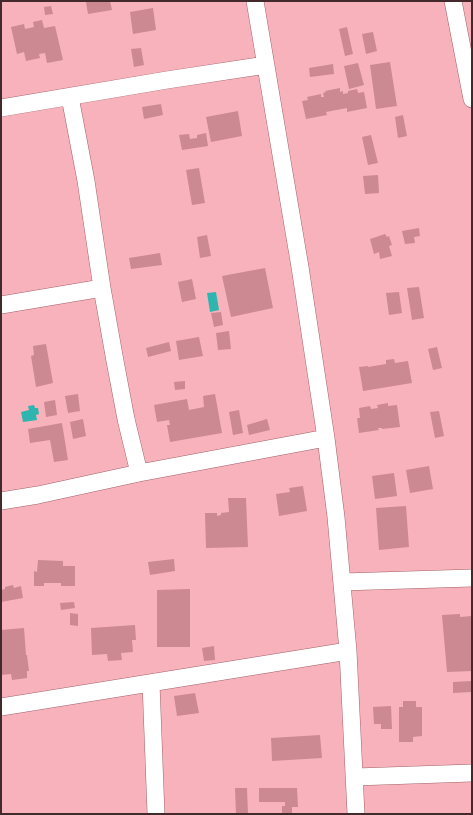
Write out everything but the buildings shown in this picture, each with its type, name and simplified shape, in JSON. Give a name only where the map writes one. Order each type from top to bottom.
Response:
[{"type":"street","points":[[255,1],[300,267],[326,438],[336,517],[348,651],[356,814]]},
{"type":"street","points":[[453,1],[466,37],[472,99]]},
{"type":"street","points":[[1,108],[266,65]]},
{"type":"street","points":[[70,97],[86,181],[102,288],[126,419],[139,473]]},
{"type":"street","points":[[1,305],[102,288]]},
{"type":"street","points":[[1,501],[38,495],[139,473],[326,438]]},
{"type":"street","points":[[342,582],[472,578]]},
{"type":"street","points":[[1,707],[348,651]]},
{"type":"street","points":[[151,683],[156,814]]},
{"type":"street","points":[[355,777],[472,773]]},
{"type":"water","points":[[216,292],[219,310],[210,312],[207,293]]},
{"type":"water","points":[[34,405],[35,408],[38,408],[39,414],[36,415],[37,420],[23,422],[21,412],[29,410],[28,406]]}]
